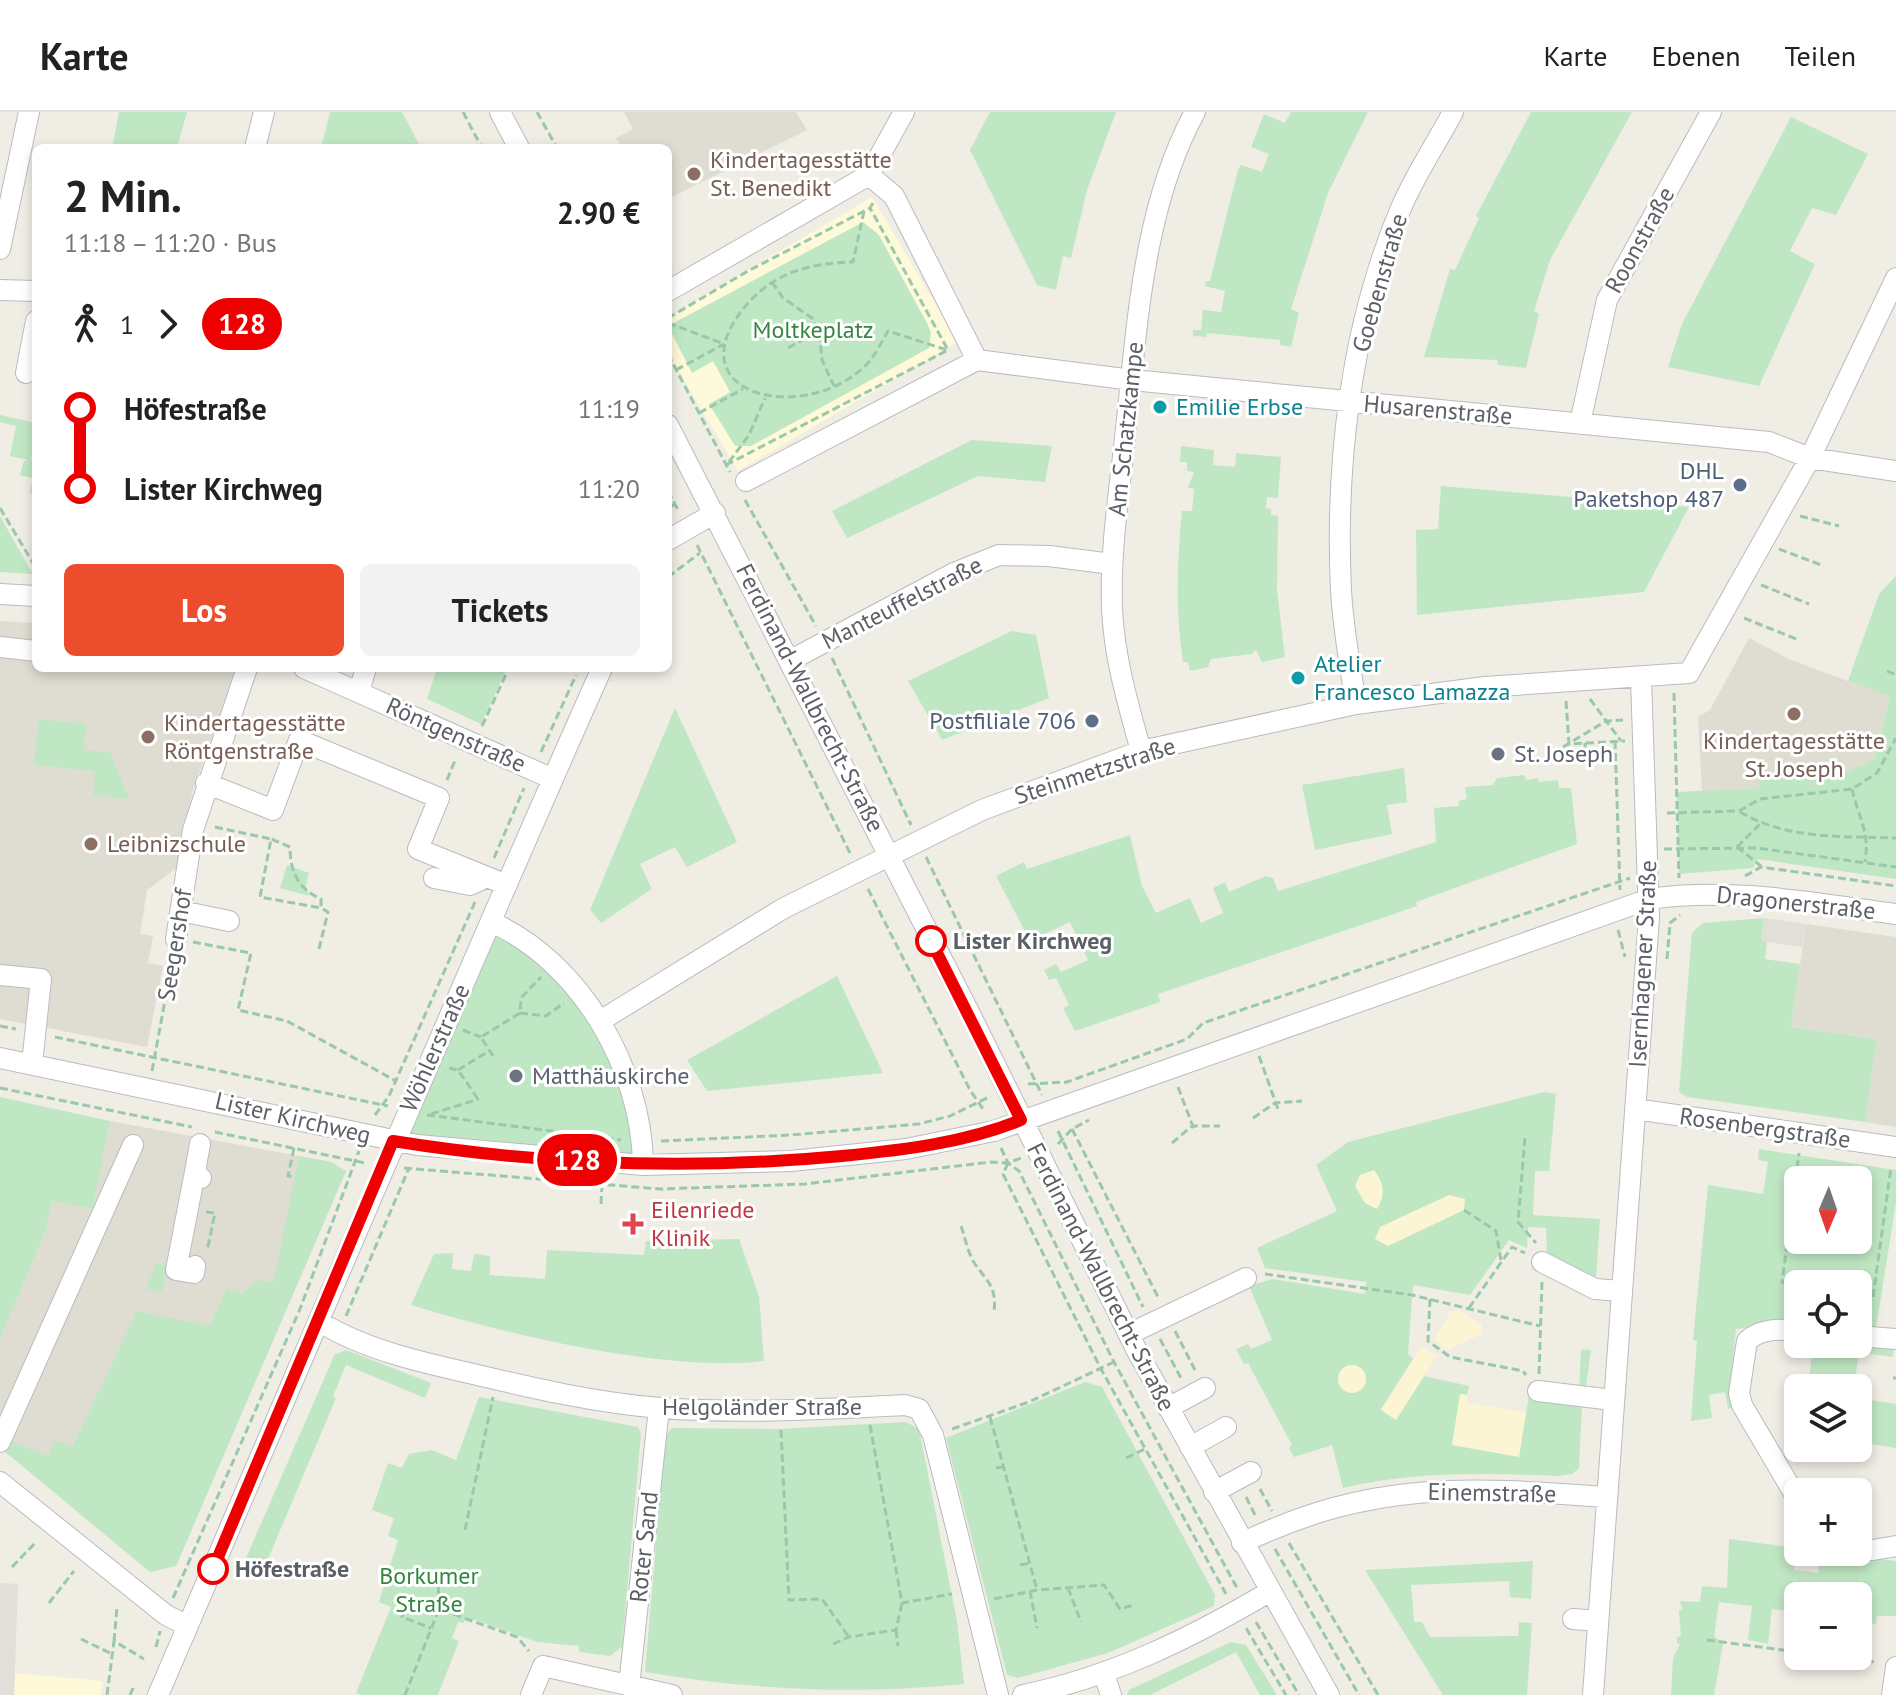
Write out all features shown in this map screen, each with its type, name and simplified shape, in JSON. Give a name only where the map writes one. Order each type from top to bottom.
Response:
[{"type":"street","points":[[0,249],[29,112]]},
{"type":"street","points":[[256,144],[264,112]]},
{"type":"street","points":[[500,112],[517,144]]},
{"type":"street","points":[[672,289],[876,181],[904,112]]},
{"type":"street","name":"Am Schatzkampe","points":[[1141,751],[1119,663],[1112,610],[1112,564],[1142,290],[1161,201],[1195,112]]},
{"type":"street","name":"Goebenstraße","points":[[1356,704],[1341,592],[1341,525],[1350,403],[1362,331],[1379,266],[1401,206],[1453,112]]},
{"type":"street","name":"Roonstraße","points":[[1580,423],[1607,300],[1711,112]]},
{"type":"street","points":[[742,484],[977,360],[894,196],[876,181]]},
{"type":"street","points":[[1641,678],[1673,677],[1694,668],[1810,458],[1896,278]]},
{"type":"street","points":[[0,290],[32,291]]},
{"type":"street","points":[[26,373],[32,342]]},
{"type":"street","name":"Husarenstraße","points":[[977,360],[1350,403],[1769,442],[1810,458],[1896,471]]},
{"type":"street","name":"Ferdinand-Wallbrecht-Straße","points":[[672,432],[791,660],[1129,1334],[1269,1592],[1329,1695]]},
{"type":"street","points":[[672,538],[715,513]]},
{"type":"street","name":"Manteuffelstraße","points":[[791,660],[954,573],[999,555],[1049,556],[1112,564]]},
{"type":"street","points":[[0,594],[32,596]]},
{"type":"street","points":[[0,647],[32,651]]},
{"type":"street","name":"Seegershof","points":[[176,939],[195,822],[246,672]]},
{"type":"street","name":"Röntgenstraße","points":[[313,672],[553,779]]},
{"type":"street","name":"Röntgenstraße","points":[[359,692],[365,672]]},
{"type":"street","name":"Wöhlerstraße","points":[[158,1695],[320,1322],[393,1141],[600,672]]},
{"type":"street","name":"Steinmetzstraße","points":[[600,1021],[784,908],[982,810],[1073,773],[1141,751],[1356,704],[1485,687],[1641,678]]},
{"type":"street","name":"Isernhagener Straße","points":[[1593,1695],[1649,899],[1641,678]]},
{"type":"street","points":[[206,783],[273,810],[299,740],[439,798],[418,849],[507,885]]},
{"type":"street","points":[[434,878],[470,885],[487,877]]},
{"type":"street","name":"Dragonerstraße","points":[[1649,899],[1679,895],[1757,895],[1896,914]]},
{"type":"street","name":"Lister Kirchweg","points":[[0,1058],[148,1086],[393,1141],[492,1154],[643,1165],[791,1161],[906,1149],[994,1131],[1649,899]]},
{"type":"street","points":[[181,911],[229,921]]},
{"type":"street","points":[[491,922],[508,930],[554,966],[600,1021],[632,1097],[643,1142],[643,1165]]},
{"type":"street","points":[[0,975],[41,979],[32,1064]]},
{"type":"street","name":"Rosenbergstraße","points":[[1635,1109],[1894,1155]]},
{"type":"street","points":[[200,1144],[197,1178],[176,1270],[194,1273],[200,1265]]},
{"type":"street","points":[[0,1442],[133,1145]]},
{"type":"street","points":[[1542,1262],[1595,1289],[1621,1291]]},
{"type":"street","points":[[1129,1334],[1246,1278]]},
{"type":"street","name":"Helgoländer Straße","points":[[320,1322],[358,1341],[497,1379],[550,1392],[659,1408],[781,1410],[905,1405],[919,1409],[933,1435],[998,1695]]},
{"type":"street","points":[[1784,1330],[1754,1335],[1747,1341],[1739,1393],[1742,1405],[1785,1478]]},
{"type":"street","points":[[1872,1337],[1896,1339]]},
{"type":"street","points":[[1168,1408],[1205,1388]]},
{"type":"street","points":[[1538,1391],[1613,1400]]},
{"type":"street","name":"Roter Sand","points":[[629,1686],[659,1408]]},
{"type":"street","points":[[1190,1447],[1226,1427]]},
{"type":"street","points":[[1214,1492],[1251,1472]]},
{"type":"street","points":[[2,1486],[166,1615],[188,1626]]},
{"type":"street","name":"Einemstraße","points":[[1242,1543],[1280,1525],[1340,1504],[1397,1493],[1458,1488],[1606,1497]]},
{"type":"street","points":[[1872,1550],[1896,1546]]},
{"type":"street","points":[[1023,1695],[1104,1674],[1144,1658],[1269,1592]]},
{"type":"street","points":[[1573,1619],[1598,1621]]},
{"type":"street","points":[[1889,1665],[1892,1695]]},
{"type":"street","points":[[531,1695],[543,1666],[672,1695]]},
{"type":"street","points":[[1104,1674],[1111,1695]]},
{"type":"path","points":[[463,112],[480,144]]},
{"type":"path","points":[[537,112],[555,144]]},
{"type":"path","points":[[876,181],[870,208],[948,350]]},
{"type":"path","points":[[672,318],[748,271],[870,208]]},
{"type":"path","points":[[676,370],[724,344],[741,311],[772,282],[817,263],[853,262],[864,211]]},
{"type":"path","points":[[772,282],[783,298],[812,318],[819,331],[822,360],[834,386]]},
{"type":"path","points":[[672,322],[724,344]]},
{"type":"path","points":[[788,348],[819,331]]},
{"type":"path","points":[[724,344],[727,365],[743,389],[765,398],[808,395],[834,386],[870,362],[888,331],[977,360]]},
{"type":"path","points":[[726,465],[948,350]]},
{"type":"path","points":[[672,362],[726,465],[742,484],[825,643],[1147,1314]]},
{"type":"path","points":[[699,413],[743,389]]},
{"type":"path","points":[[726,465],[749,435],[765,398]]},
{"type":"path","points":[[672,498],[970,1090],[979,1101],[1008,1163],[1019,1171],[1286,1695]]},
{"type":"path","points":[[0,508],[32,561]]},
{"type":"path","points":[[1810,520],[1839,526]]},
{"type":"path","points":[[672,574],[700,553]]},
{"type":"path","points":[[1792,555],[1824,566]]},
{"type":"path","points":[[1774,590],[1809,604]]},
{"type":"path","points":[[1757,623],[1796,639]]},
{"type":"path","points":[[1887,671],[1896,675]]},
{"type":"path","points":[[439,798],[507,672]]},
{"type":"path","points":[[1673,677],[1679,895]]},
{"type":"path","points":[[1570,681],[1621,741]]},
{"type":"path","points":[[1569,744],[1570,681]]},
{"type":"path","points":[[1569,744],[1621,741],[1674,718]]},
{"type":"path","points":[[1563,747],[1606,721],[1643,729]]},
{"type":"path","points":[[1562,736],[1568,736]]},
{"type":"path","points":[[1647,814],[1739,811],[1760,799],[1852,789],[1877,773],[1896,738]]},
{"type":"path","points":[[1615,741],[1622,878]]},
{"type":"path","points":[[1585,743],[1585,755]]},
{"type":"path","points":[[1852,789],[1858,814],[1869,837],[1865,863]]},
{"type":"path","points":[[1739,811],[1761,824],[1789,832],[1896,838]]},
{"type":"path","points":[[195,822],[271,839],[290,847],[290,866],[306,892],[321,899],[321,908]]},
{"type":"path","points":[[1737,847],[1761,824]]},
{"type":"path","points":[[271,839],[260,897],[328,912],[319,949]]},
{"type":"path","points":[[1737,847],[1761,867]]},
{"type":"path","points":[[1648,849],[1737,847],[1896,867]]},
{"type":"path","points":[[1617,928],[1625,956]]},
{"type":"path","points":[[176,939],[251,953],[238,1010],[287,1021],[396,1081]]},
{"type":"path","name":"Seegershof","points":[[148,1086],[156,1058],[176,939]]},
{"type":"path","points":[[520,1013],[521,998],[554,966]]},
{"type":"path","points":[[481,1037],[520,1013],[546,1016],[578,993]]},
{"type":"path","points":[[0,1026],[380,1105]]},
{"type":"path","points":[[463,1030],[481,1037],[493,1056]]},
{"type":"path","points":[[458,1070],[490,1051]]},
{"type":"path","points":[[1258,1053],[1278,1109]]},
{"type":"path","points":[[447,1067],[458,1070],[478,1099],[427,1115],[643,1142],[791,1135],[919,1124],[950,1116],[979,1101]]},
{"type":"path","points":[[1177,1082],[1195,1132]]},
{"type":"path","points":[[0,1088],[354,1161],[300,1309],[166,1615],[157,1637],[156,1650]]},
{"type":"path","points":[[1253,1118],[1275,1103],[1302,1101]]},
{"type":"path","points":[[1172,1143],[1192,1126],[1220,1126]]},
{"type":"path","points":[[1072,1129],[1162,1306]]},
{"type":"path","points":[[1525,1138],[1518,1222],[1535,1238],[1542,1262],[1538,1391]]},
{"type":"path","points":[[294,1148],[288,1176],[295,1177]]},
{"type":"path","points":[[1798,1166],[1799,1150]]},
{"type":"path","points":[[1873,1297],[1894,1155]]},
{"type":"path","points":[[1008,1163],[1003,1174],[1101,1369],[1145,1449],[1241,1608],[1299,1695]]},
{"type":"path","points":[[601,1204],[602,1184]]},
{"type":"path","points":[[1464,1210],[1496,1231],[1501,1262]]},
{"type":"path","points":[[200,1265],[215,1213],[206,1211],[203,1225]]},
{"type":"path","points":[[961,1226],[975,1264],[985,1272],[996,1298],[994,1311]]},
{"type":"path","points":[[1469,1308],[1512,1247],[1542,1262]]},
{"type":"path","points":[[1784,1282],[1785,1254]]},
{"type":"path","points":[[1246,1278],[1262,1273],[1430,1299],[1540,1326]]},
{"type":"path","points":[[1430,1299],[1428,1341],[1450,1357],[1523,1371],[1538,1391]]},
{"type":"path","points":[[933,1435],[990,1417],[1114,1362]]},
{"type":"path","points":[[465,1530],[497,1379]]},
{"type":"path","points":[[867,1407],[902,1603],[896,1630],[898,1646]]},
{"type":"path","points":[[781,1410],[789,1600],[822,1599],[849,1637]]},
{"type":"path","points":[[990,1417],[1037,1590]]},
{"type":"path","points":[[1126,1458],[1145,1449]]},
{"type":"path","points":[[996,1468],[1005,1466]]},
{"type":"path","points":[[1007,1511],[1016,1508]]},
{"type":"path","points":[[1286,1537],[1378,1695]]},
{"type":"path","points":[[12,1567],[37,1541]]},
{"type":"path","points":[[1271,1543],[1359,1695]]},
{"type":"path","points":[[1020,1565],[1030,1563]]},
{"type":"path","points":[[49,1603],[74,1571]]},
{"type":"path","points":[[405,1695],[439,1609],[438,1574]]},
{"type":"path","points":[[902,1603],[1104,1585],[1120,1609],[1133,1605]]},
{"type":"path","points":[[1068,1588],[1081,1622]]},
{"type":"path","points":[[1030,1591],[1037,1628]]},
{"type":"path","points":[[107,1695],[117,1607]]},
{"type":"path","points":[[439,1609],[517,1637],[543,1666]]},
{"type":"path","points":[[405,1610],[402,1617],[431,1628]]},
{"type":"path","points":[[833,1644],[849,1637],[896,1630]]},
{"type":"path","points":[[81,1639],[112,1654]]},
{"type":"path","points":[[1707,1640],[1784,1650]]},
{"type":"path","points":[[114,1641],[144,1659]]},
{"type":"path","points":[[130,1695],[133,1688]]},
{"type":"shaded area","name":"Kindertagesstätte St. Benedikt","points":[[624,112],[796,112],[807,130],[672,197],[672,144],[620,144],[616,138],[633,129]]},
{"type":"shaded area","name":"Moltkeplatz","points":[[872,197],[958,342],[738,471],[672,360],[672,315]]},
{"type":"shaded area","name":"Leibnizschule","points":[[0,621],[32,623],[32,672],[236,672],[192,793],[178,867],[147,890],[140,934],[153,936],[148,963],[163,966],[147,1047],[0,1019]]},
{"type":"shaded area","name":"Kindertagesstätte St. Joseph","points":[[1749,638],[1789,659],[1890,697],[1874,759],[1836,777],[1759,780],[1759,788],[1702,791],[1698,717],[1710,710]]},
{"type":"shaded area","points":[[1764,918],[1806,924],[1802,947],[1761,941]]},
{"type":"shaded area","points":[[1806,924],[1896,937],[1896,1127],[1865,1122],[1877,1039],[1791,1027]]},
{"type":"shaded area","points":[[110,1121],[331,1162],[346,1171],[176,1566],[0,1449],[0,1340],[46,1230],[52,1201],[93,1209]]},
{"type":"shaded area","points":[[0,1583],[18,1584],[14,1695],[0,1695]]},
{"type":"shaded area","points":[[15,1673],[102,1681],[101,1695],[14,1695]]},
{"type":"green space","points":[[119,112],[187,112],[178,144],[113,144]]},
{"type":"green space","points":[[330,112],[402,112],[419,144],[322,144]]},
{"type":"green space","points":[[990,112],[1116,112],[1087,190],[1071,258],[1063,256],[1056,290],[1037,285],[970,150]]},
{"type":"green space","points":[[1291,112],[1368,112],[1328,193],[1291,309],[1299,313],[1291,347],[1280,345],[1280,340],[1207,333],[1206,337],[1193,336],[1193,330],[1201,330],[1203,310],[1221,312],[1225,291],[1205,286],[1206,281],[1210,281],[1238,170],[1241,165],[1262,172],[1269,154],[1251,147],[1264,114],[1285,123]]},
{"type":"green space","points":[[1531,112],[1632,112],[1550,260],[1534,311],[1539,314],[1526,368],[1498,365],[1497,360],[1424,357],[1450,269],[1455,270],[1479,218],[1476,216]]},
{"type":"green space","points":[[1791,117],[1868,154],[1836,215],[1812,208],[1790,251],[1815,264],[1759,386],[1668,367],[1682,324]]},
{"type":"green space","name":"Moltkeplatz","points":[[863,222],[879,235],[931,333],[929,348],[751,446],[735,446],[709,404],[730,392],[713,361],[692,373],[672,334],[672,324]]},
{"type":"green space","points":[[0,415],[32,422],[32,478],[20,475],[24,461],[28,460],[10,456],[16,426],[0,422]]},
{"type":"green space","points":[[972,440],[1052,446],[1045,482],[978,476],[847,538],[832,511]]},
{"type":"green space","points":[[1181,446],[1214,450],[1213,465],[1235,467],[1236,453],[1281,457],[1278,498],[1267,497],[1266,508],[1271,509],[1271,515],[1278,516],[1277,591],[1285,657],[1262,662],[1256,650],[1252,654],[1211,659],[1208,667],[1190,671],[1188,662],[1183,662],[1178,605],[1179,549],[1182,511],[1192,511],[1194,489],[1188,488],[1194,472],[1187,471],[1187,462],[1180,462]]},
{"type":"green space","points":[[1441,486],[1689,507],[1644,592],[1417,615],[1416,530],[1438,529]]},
{"type":"green space","points":[[0,516],[32,574],[0,572]]},
{"type":"green space","points":[[1896,576],[1896,879],[1758,859],[1753,868],[1679,874],[1677,792],[1759,788],[1759,779],[1836,777],[1874,759],[1890,697],[1848,681],[1879,594]]},
{"type":"green space","points":[[1012,631],[1036,635],[1049,698],[942,740],[908,681]]},
{"type":"green space","points":[[436,672],[505,672],[481,724],[427,699]]},
{"type":"green space","points":[[675,708],[737,842],[687,867],[675,847],[640,864],[652,889],[601,923],[590,910]]},
{"type":"green space","points":[[39,719],[86,724],[84,750],[110,752],[129,799],[93,795],[95,771],[34,765]]},
{"type":"green space","points":[[1404,768],[1407,802],[1387,805],[1392,834],[1315,850],[1302,785]]},
{"type":"green space","points":[[1524,775],[1526,780],[1558,780],[1559,788],[1571,788],[1577,844],[1416,902],[1417,906],[1158,994],[1160,1002],[1075,1031],[1063,1008],[1069,1005],[1056,978],[1049,980],[1044,970],[1056,964],[1061,972],[1088,960],[1070,922],[1030,941],[996,876],[1024,862],[1027,869],[1130,835],[1142,886],[1156,913],[1190,898],[1201,923],[1223,913],[1213,888],[1225,882],[1229,892],[1266,876],[1273,878],[1278,891],[1436,842],[1434,808],[1459,806],[1458,801],[1467,799],[1465,787],[1493,785],[1497,778]]},
{"type":"green space","points":[[287,865],[309,873],[306,886],[309,896],[280,888]]},
{"type":"green space","points":[[1764,918],[1761,940],[1767,942],[1765,959],[1800,964],[1791,1027],[1877,1039],[1865,1122],[1687,1097],[1679,1092],[1692,933],[1703,923]]},
{"type":"green space","points":[[491,922],[508,930],[600,1021],[643,1165],[393,1141]]},
{"type":"green space","points":[[837,976],[883,1073],[707,1091],[687,1060]]},
{"type":"green space","points":[[1544,1092],[1556,1094],[1549,1171],[1535,1171],[1533,1215],[1600,1219],[1596,1278],[1547,1256],[1546,1228],[1528,1227],[1527,1248],[1509,1240],[1470,1295],[1413,1285],[1408,1354],[1413,1359],[1381,1409],[1396,1419],[1424,1376],[1469,1386],[1467,1395],[1461,1394],[1452,1445],[1519,1456],[1529,1395],[1582,1404],[1579,1468],[1572,1474],[1557,1476],[1423,1476],[1343,1488],[1332,1445],[1294,1457],[1289,1448],[1292,1445],[1248,1363],[1244,1364],[1236,1349],[1248,1344],[1251,1349],[1272,1340],[1249,1286],[1273,1279],[1365,1294],[1366,1282],[1265,1268],[1257,1248],[1337,1211],[1316,1165],[1348,1142]]},
{"type":"green space","points":[[0,1097],[110,1121],[93,1209],[52,1201],[46,1230],[0,1340]]},
{"type":"green space","points":[[1759,1149],[1870,1166],[1784,1166],[1784,1254],[1872,1254],[1872,1166],[1896,1170],[1896,1202],[1876,1328],[1872,1328],[1872,1270],[1784,1270],[1784,1324],[1736,1329],[1729,1399],[1733,1407],[1728,1409],[1725,1392],[1709,1395],[1712,1418],[1691,1421],[1697,1341],[1693,1340],[1708,1185],[1763,1194],[1768,1162],[1758,1160]]},
{"type":"green space","points":[[299,1156],[331,1162],[346,1171],[176,1566],[150,1572],[4,1451],[9,1440],[48,1456],[55,1440],[72,1447],[137,1311],[210,1326],[227,1287],[243,1294],[256,1280],[273,1283]]},
{"type":"green space","points":[[739,1239],[759,1296],[764,1361],[725,1363],[634,1356],[538,1339],[411,1305],[434,1254],[453,1253],[452,1269],[471,1271],[474,1254],[490,1256],[490,1275],[545,1279],[547,1250],[644,1255],[646,1241]]},
{"type":"green space","points":[[156,1264],[167,1266],[162,1292],[146,1289]]},
{"type":"green space","points":[[1872,1345],[1894,1345],[1893,1357],[1872,1354]]},
{"type":"green space","points":[[1581,1349],[1591,1350],[1585,1393],[1579,1392]]},
{"type":"green space","points":[[346,1350],[431,1383],[425,1398],[346,1365],[333,1396],[336,1398],[265,1566],[246,1558],[334,1355]]},
{"type":"green space","points":[[1811,1358],[1858,1358],[1856,1374],[1810,1374]]},
{"type":"green space","points":[[1085,1382],[1102,1387],[1215,1595],[1214,1606],[1108,1653],[1018,1678],[1007,1675],[946,1438]]},
{"type":"green space","name":"Borkumer Straße","points":[[479,1397],[638,1427],[641,1434],[622,1647],[610,1656],[579,1652],[579,1646],[537,1642],[466,1617],[464,1623],[458,1622],[452,1638],[459,1641],[438,1695],[356,1693],[391,1607],[379,1602],[398,1540],[388,1536],[394,1518],[372,1510],[388,1463],[402,1468],[409,1454],[432,1450],[456,1460]]},
{"type":"green space","points":[[1872,1400],[1896,1404],[1896,1448],[1872,1444]]},
{"type":"green space","points":[[906,1422],[919,1429],[957,1621],[964,1684],[885,1689],[805,1689],[725,1683],[645,1672],[665,1439],[671,1428],[778,1429]]},
{"type":"green space","points":[[1729,1539],[1784,1546],[1784,1566],[1795,1566],[1794,1570],[1818,1573],[1819,1566],[1872,1566],[1872,1558],[1896,1561],[1896,1616],[1877,1616],[1876,1624],[1872,1624],[1872,1582],[1784,1582],[1784,1610],[1772,1609],[1768,1644],[1748,1640],[1752,1606],[1719,1602],[1714,1636],[1723,1643],[1714,1695],[1671,1695],[1673,1658],[1680,1644],[1677,1637],[1681,1636],[1679,1611],[1683,1609],[1679,1601],[1700,1602],[1702,1586],[1727,1588]]},
{"type":"green space","points":[[1533,1561],[1531,1599],[1510,1597],[1509,1581],[1411,1585],[1414,1622],[1422,1622],[1430,1637],[1518,1636],[1519,1622],[1532,1623],[1527,1695],[1443,1695],[1365,1570]]},
{"type":"green space","points":[[1231,1642],[1246,1645],[1277,1695],[1260,1695],[1236,1652],[1150,1695],[1127,1695],[1129,1690]]},
{"type":"sand","points":[[1374,1170],[1383,1189],[1377,1209],[1365,1203],[1355,1186],[1360,1175]]},
{"type":"sand","points":[[1449,1195],[1465,1199],[1464,1210],[1388,1246],[1375,1239],[1380,1227]]},
{"type":"sand","points":[[1460,1310],[1482,1325],[1482,1334],[1447,1350],[1434,1339],[1451,1311]]},
{"type":"sand","points":[[1422,1346],[1437,1356],[1396,1420],[1381,1410]]},
{"type":"sand","points":[[1352,1365],[1362,1369],[1366,1379],[1362,1389],[1352,1393],[1342,1389],[1338,1379],[1342,1369]]},
{"type":"sand","points":[[1460,1394],[1467,1395],[1467,1403],[1526,1412],[1519,1457],[1452,1445]]},
{"type":"bus line","name":"128","points":[[213,1569],[320,1322],[393,1141],[492,1154],[643,1165],[791,1161],[906,1149],[994,1131],[1021,1120],[931,941]]},
{"type":"place","name":"Kindertagesstätte St. Benedikt","points":[[694,174]]},
{"type":"place","name":"Emilie Erbse","points":[[1160,407]]},
{"type":"place","name":"DHL Paketshop 487","points":[[1740,485]]},
{"type":"place","name":"Atelier Francesco Lamazza","points":[[1298,678]]},
{"type":"place","name":"Kindertagesstätte St. Joseph","points":[[1794,714]]},
{"type":"place","name":"Postfiliale 706","points":[[1092,721]]},
{"type":"place","name":"Kindertagesstätte Röntgenstraße","points":[[148,737]]},
{"type":"place","name":"St. Joseph","points":[[1498,754]]},
{"type":"place","name":"Leibnizschule","points":[[91,844]]},
{"type":"place","name":"Lister Kirchweg","points":[[931,941]]},
{"type":"place","name":"Matthäuskirche","points":[[516,1076]]},
{"type":"place","name":"Eilenriede Klinik","points":[[633,1224]]},
{"type":"place","name":"Höfestraße","points":[[213,1569]]}]
